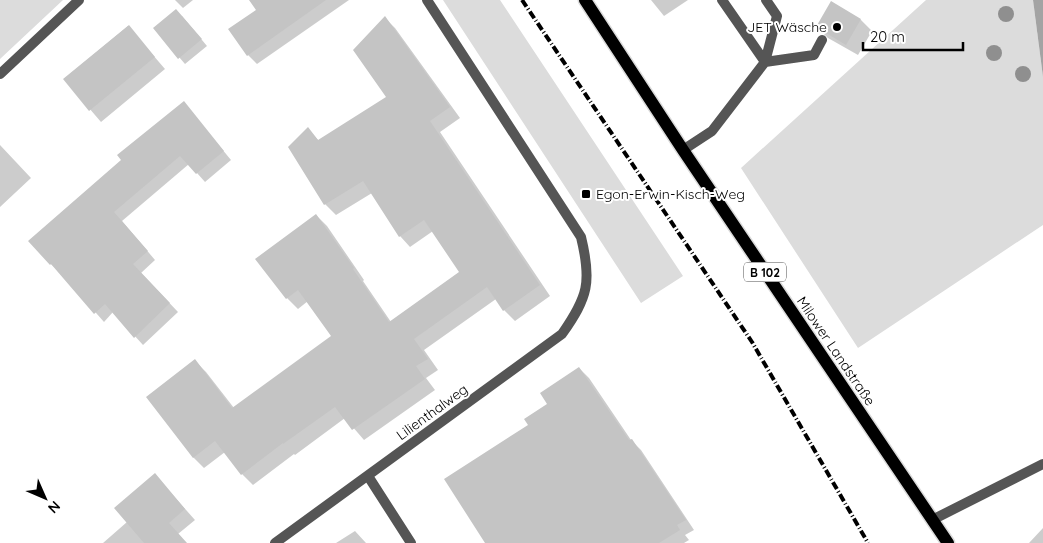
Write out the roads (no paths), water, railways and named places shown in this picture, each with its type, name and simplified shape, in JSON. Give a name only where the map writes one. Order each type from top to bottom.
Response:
[{"type":"main road","name":"Milower Landstraße","points":[[585,0],[683,150],[948,543]]},
{"type":"street","points":[[0,74],[79,0]]},
{"type":"street","name":"Lilienthalweg","points":[[275,543],[562,334],[577,314],[587,289],[587,261],[581,237],[427,0]]},
{"type":"street","points":[[722,0],[765,62]]},
{"type":"street","points":[[683,150],[712,131],[765,62],[777,16],[766,0]]},
{"type":"street","points":[[765,62],[814,55],[822,40]]},
{"type":"street","points":[[932,520],[1043,464]]},
{"type":"street","points":[[368,476],[411,543]]},
{"type":"railway","points":[[522,0],[752,342],[868,543]]},
{"type":"place","name":"JET Wäsche","points":[[837,27]]},
{"type":"place","name":"Egon-Erwin-Kisch-Weg","points":[[586,194]]}]
